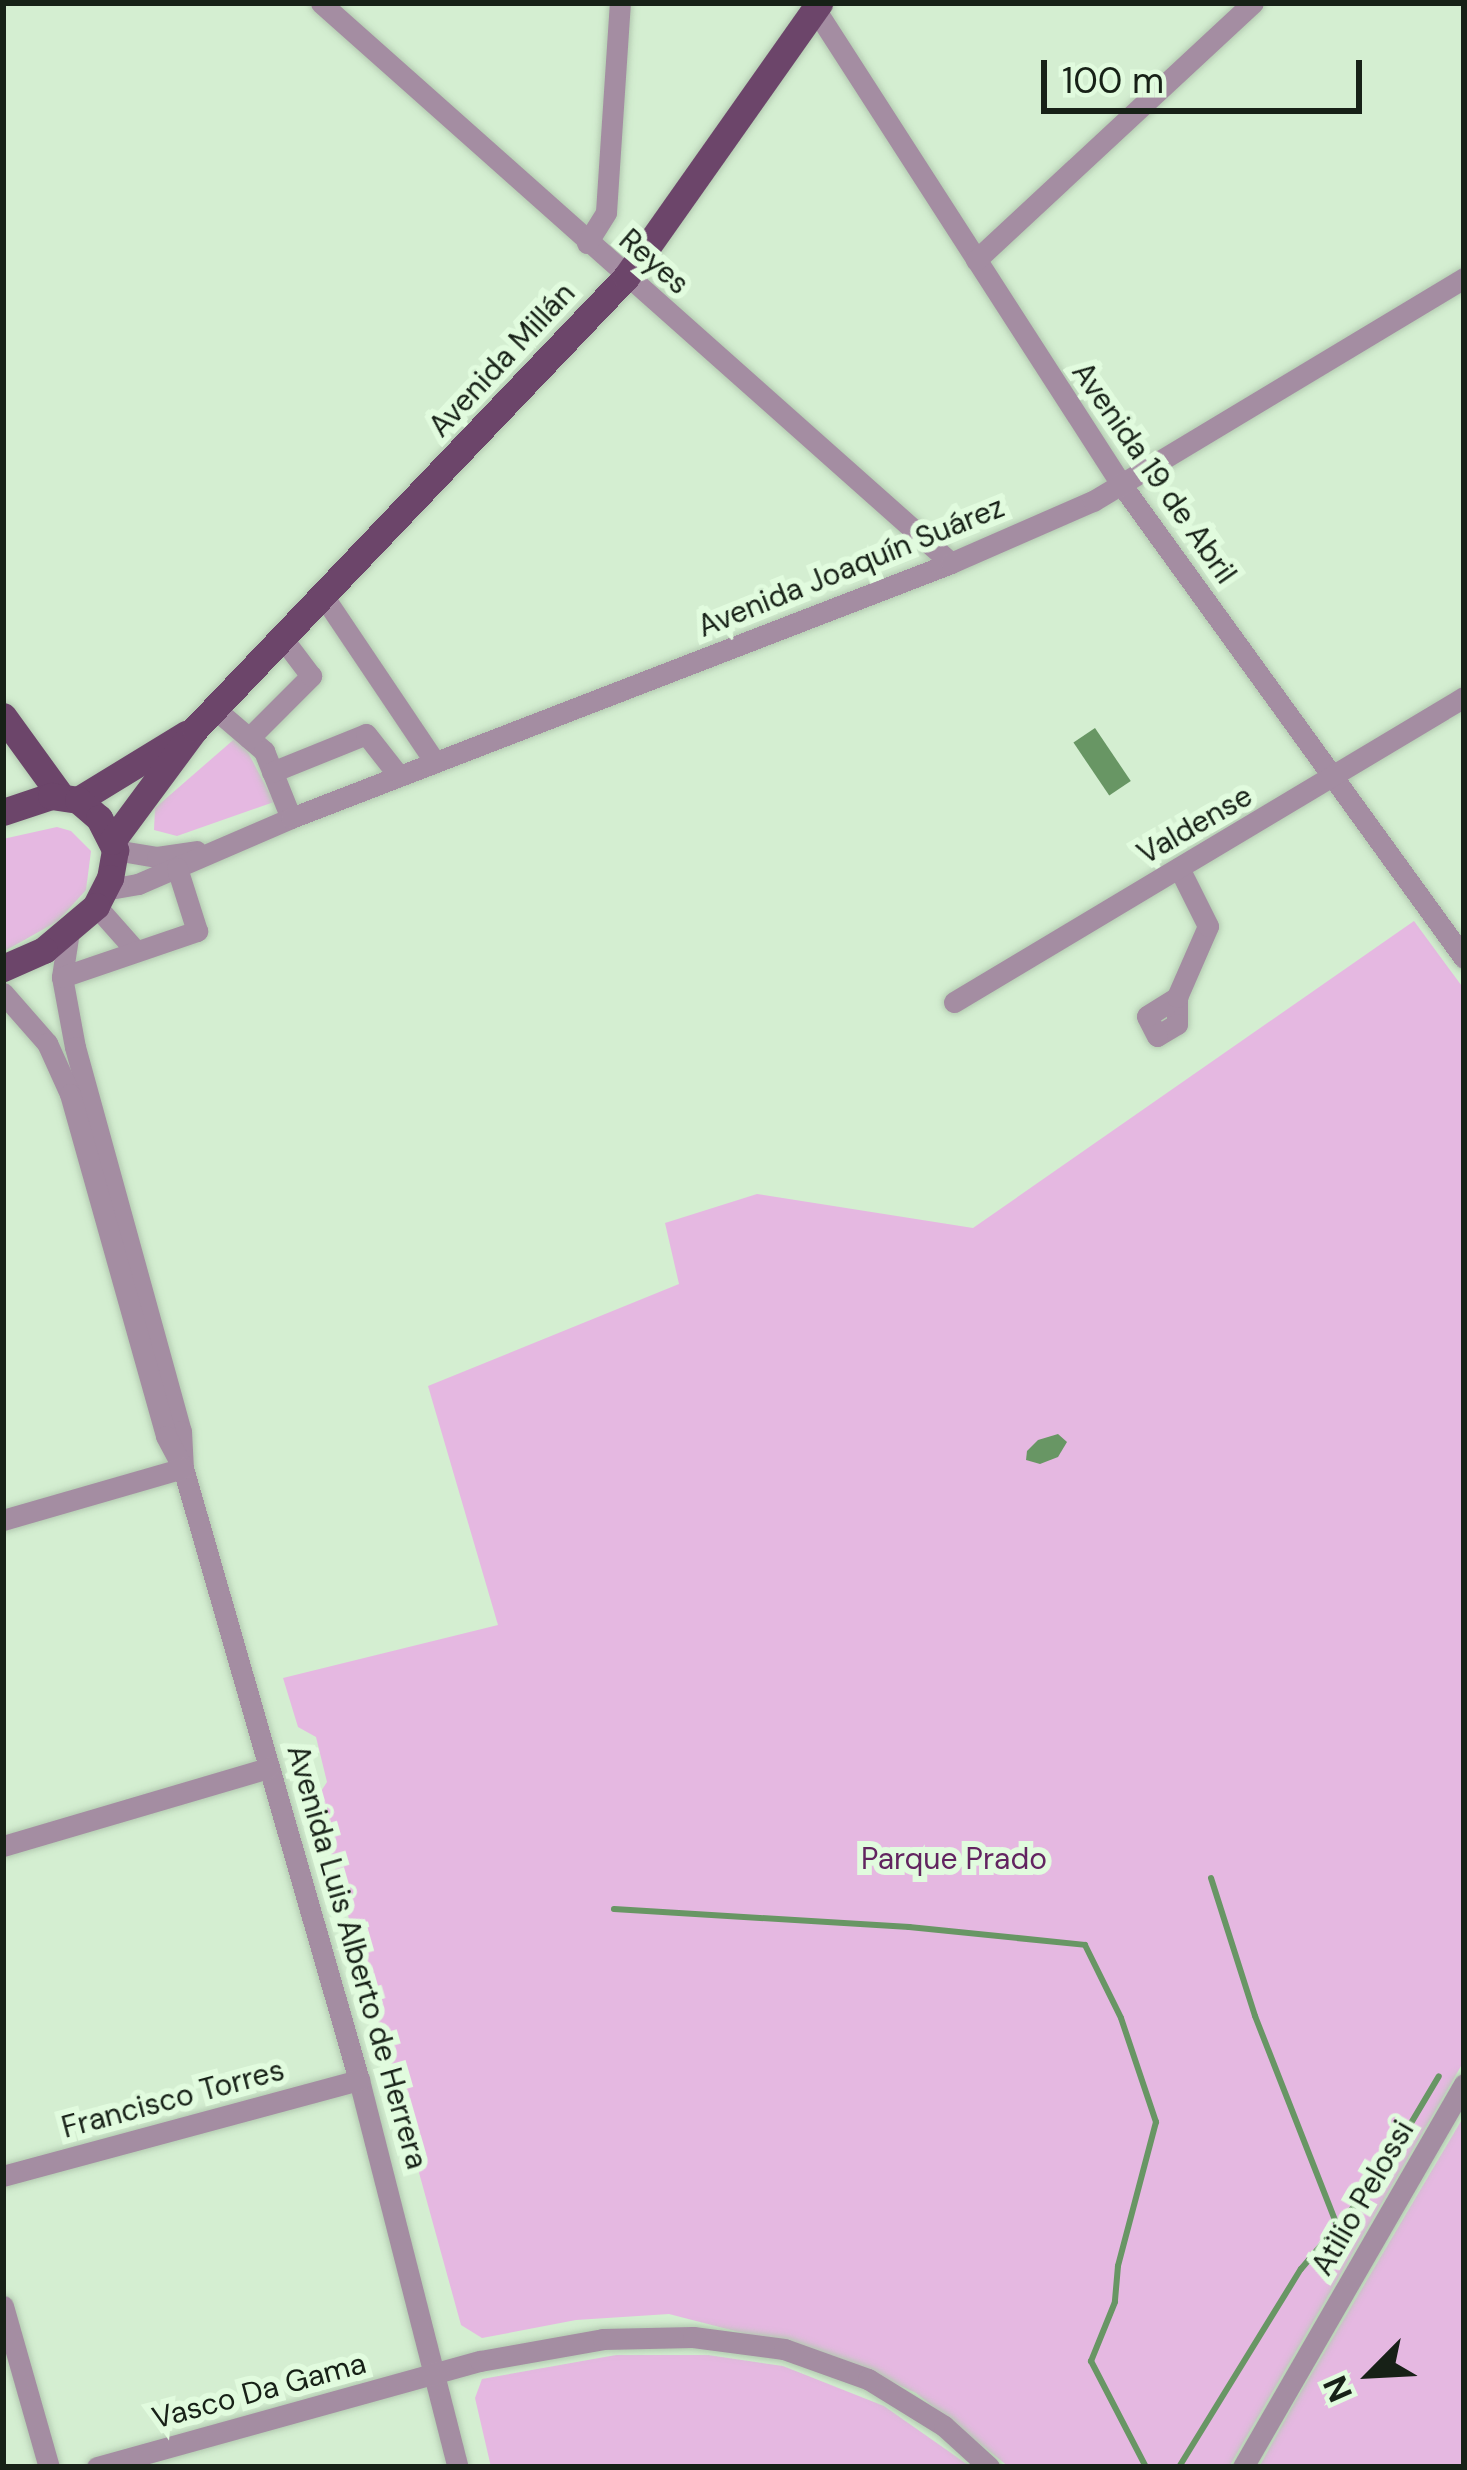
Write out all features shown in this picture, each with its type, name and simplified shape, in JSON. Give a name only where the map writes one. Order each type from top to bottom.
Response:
[{"type":"main road","name":"Avenida Millán","points":[[114,845],[195,730],[626,277],[817,6]]},
{"type":"main road","points":[[3,716],[69,798],[99,818],[114,845],[100,898],[69,932],[3,968]]},
{"type":"main road","name":"Avenida Millán","points":[[3,812],[69,798],[195,730]]},
{"type":"street","name":"Reyes","points":[[321,3],[951,563]]},
{"type":"street","points":[[587,243],[607,212],[620,3]]},
{"type":"street","points":[[976,260],[1253,3]]},
{"type":"street","name":"Avenida 19 de Abril","points":[[817,6],[1121,484],[1464,958]]},
{"type":"street","name":"Avenida Joaquín Suárez","points":[[100,898],[291,818],[951,563],[1121,484],[1464,278]]},
{"type":"street","points":[[324,597],[435,762]]},
{"type":"street","points":[[249,738],[311,676],[283,639]]},
{"type":"street","name":"Valdense","points":[[954,1002],[1334,779],[1464,697]]},
{"type":"street","points":[[215,709],[264,751],[291,818]]},
{"type":"street","points":[[272,772],[366,734],[399,776]]},
{"type":"street","name":"Avenida Joaquín Suárez","points":[[114,845],[157,857],[227,845]]},
{"type":"street","points":[[62,977],[197,932],[177,868]]},
{"type":"street","points":[[1177,997],[1208,926],[1179,868]]},
{"type":"street","points":[[100,898],[136,951]]},
{"type":"street","name":"Avenida Luis Alberto de Herrera","points":[[69,932],[62,977],[75,1047],[181,1431],[183,1468]]},
{"type":"street","name":"Avenida Luis Alberto de Herrera","points":[[3,993],[47,1043],[70,1094],[166,1436],[183,1468],[359,2080],[458,2467]]},
{"type":"street","points":[[3,1520],[183,1468]]},
{"type":"street","points":[[3,1846],[268,1768]]},
{"type":"street","name":"Francisco Torres","points":[[3,2176],[359,2080]]},
{"type":"street","name":"Atilio Pelossi","points":[[1243,2467],[1463,2087]]},
{"type":"street","points":[[3,2306],[49,2467]]},
{"type":"street","name":"Vasco Da Gama","points":[[98,2467],[437,2373],[603,2339],[693,2337],[784,2349],[868,2379],[944,2426],[989,2467]]},
{"type":"green space","points":[[239,735],[274,802],[177,836],[154,830],[155,808]]},
{"type":"green space","points":[[57,827],[71,831],[91,851],[86,890],[58,921],[3,952],[3,839]]},
{"type":"green space","name":"Parque Prado","points":[[1414,921],[1464,989],[1464,2061],[1229,2467],[1009,2467],[916,2393],[840,2358],[669,2314],[576,2320],[482,2338],[461,2325],[316,1799],[327,1782],[316,1737],[298,1727],[283,1678],[498,1625],[428,1386],[679,1284],[665,1223],[757,1194],[973,1228]]},
{"type":"green space","points":[[1464,2116],[1464,2467],[1259,2467],[1296,2400]]},
{"type":"green space","points":[[616,2355],[708,2355],[783,2366],[884,2406],[971,2467],[491,2467],[475,2398],[482,2379]]},
{"type":"shaded area","points":[[1095,728],[1131,781],[1109,796],[1073,743]]},
{"type":"shaded area","points":[[1058,1434],[1067,1442],[1058,1457],[1040,1464],[1026,1460],[1027,1451],[1038,1440]]},
{"type":"waterway","points":[[1211,1878],[1255,2016],[1336,2223]]},
{"type":"waterway","points":[[614,1909],[909,1927],[1085,1945],[1121,2018],[1156,2122],[1118,2266],[1115,2302],[1091,2361],[1146,2467]]},
{"type":"waterway","points":[[1179,2467],[1301,2269],[1379,2177],[1439,2076]]}]
